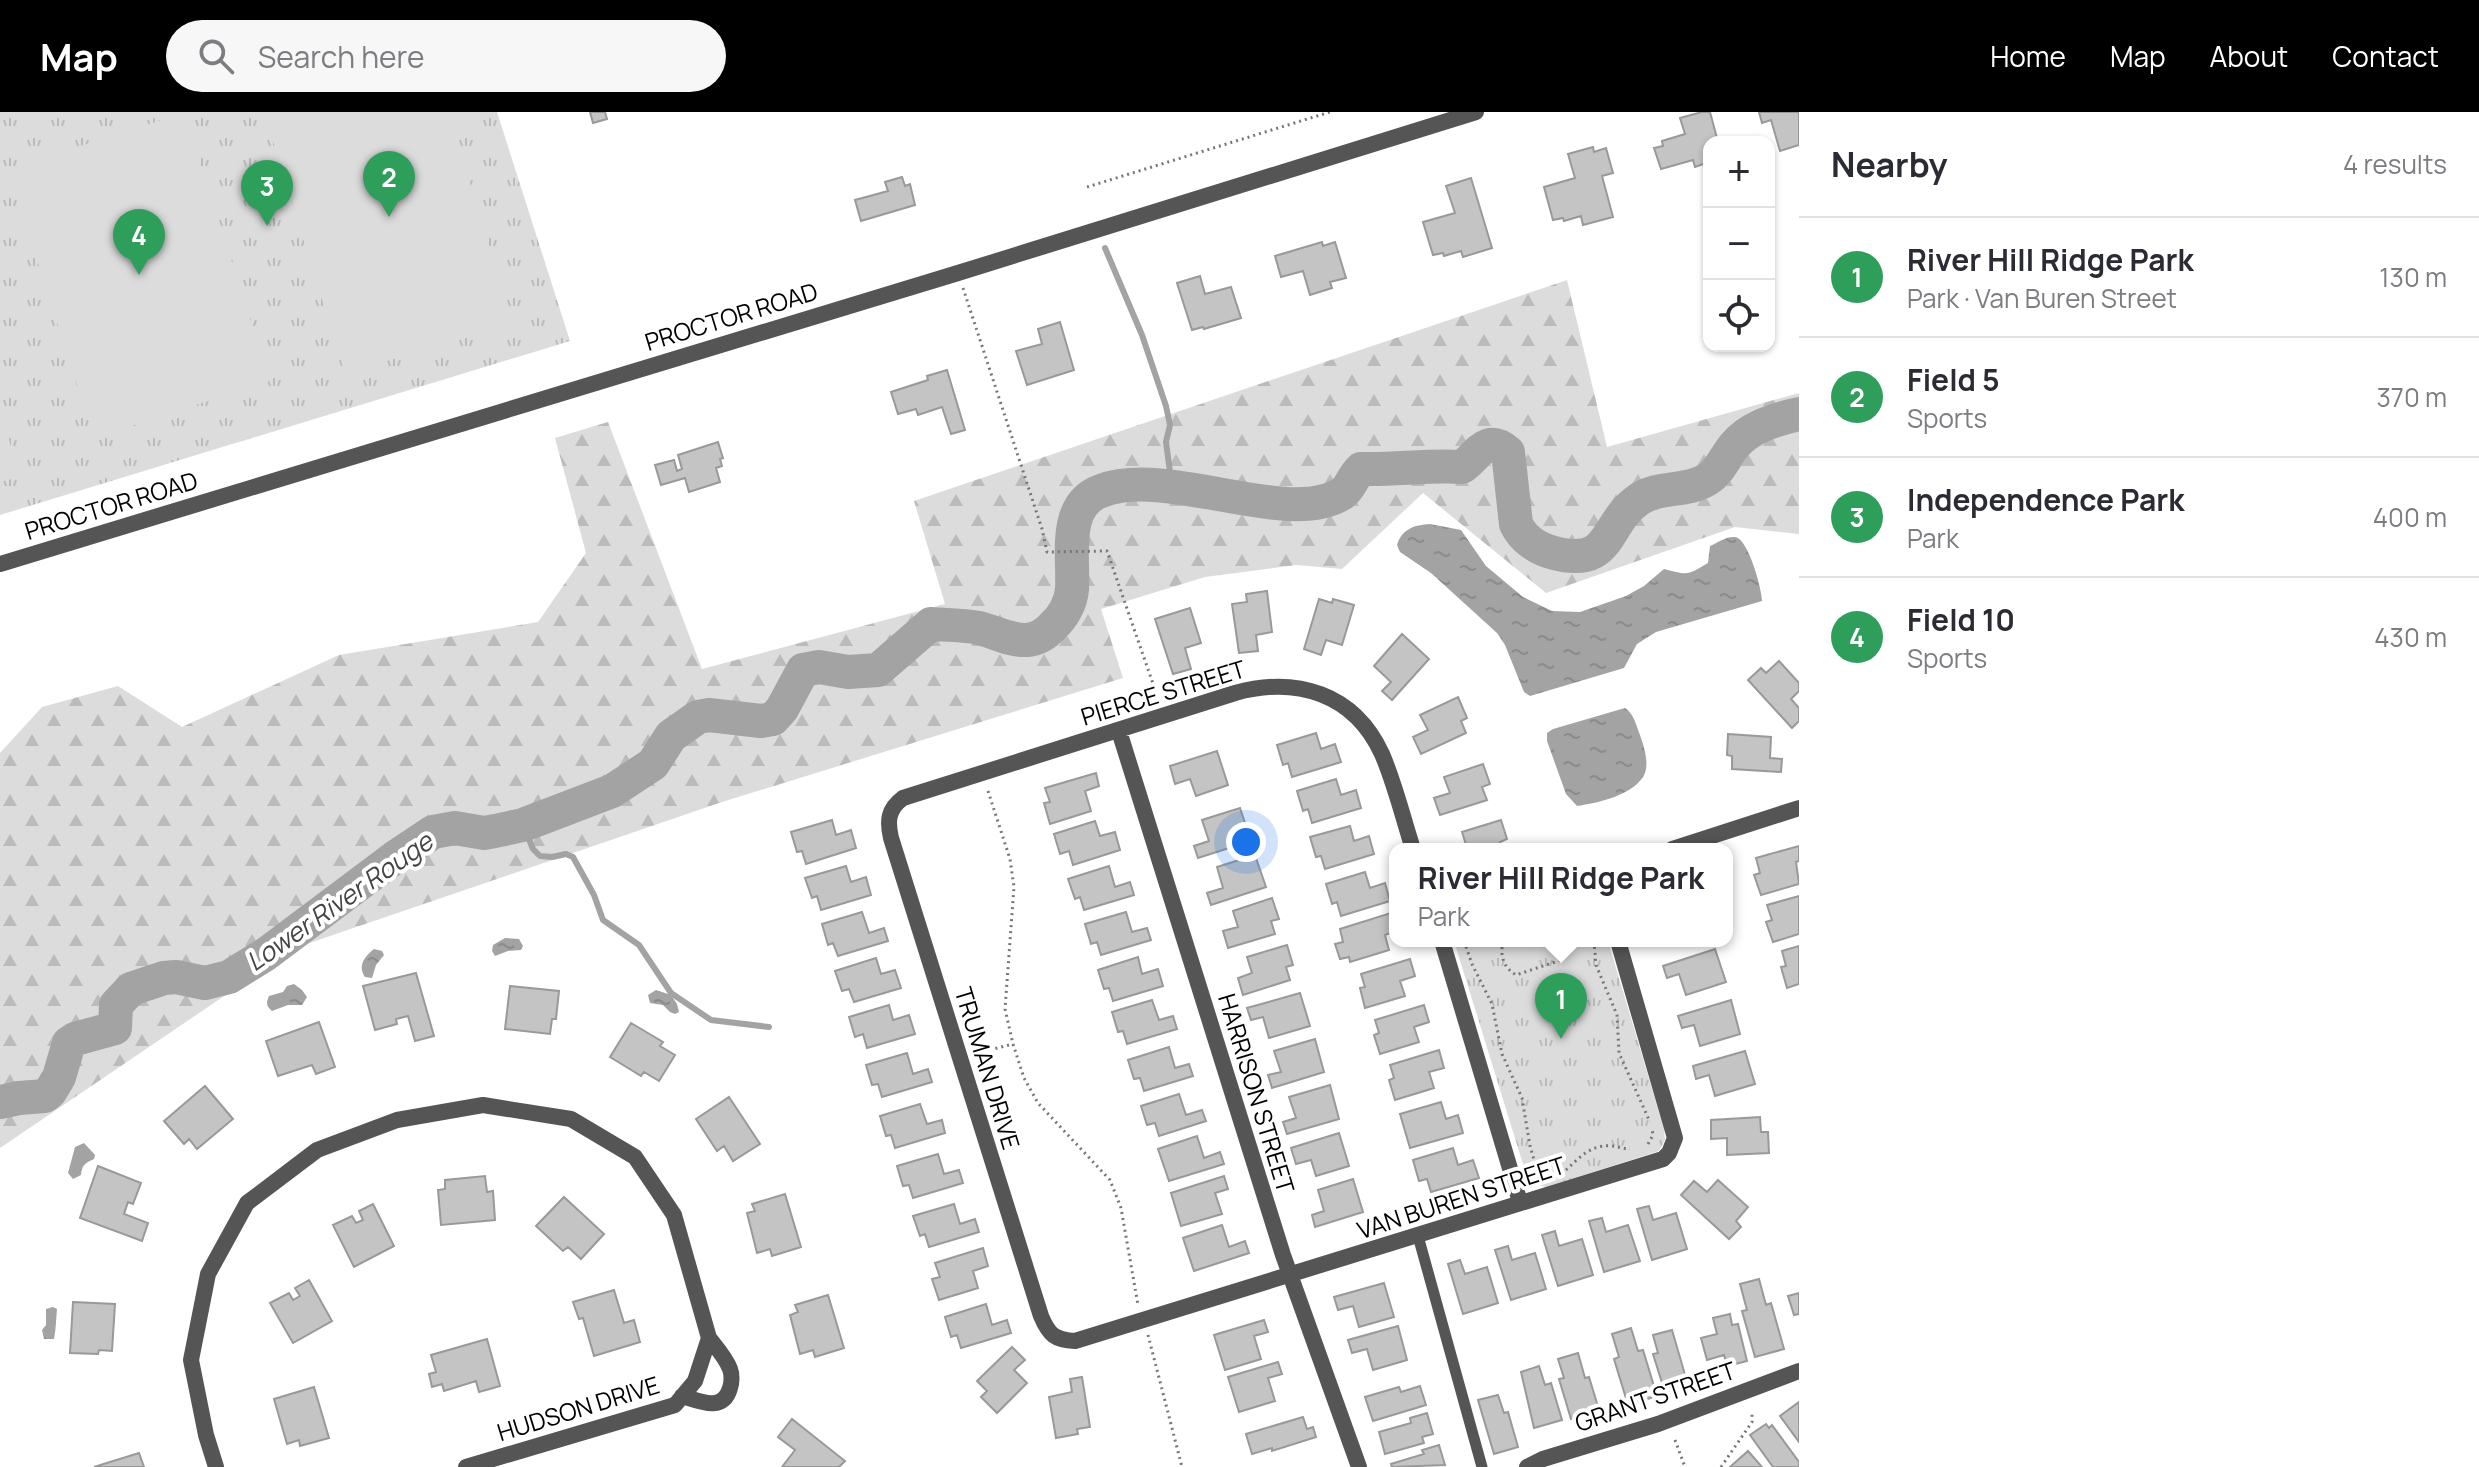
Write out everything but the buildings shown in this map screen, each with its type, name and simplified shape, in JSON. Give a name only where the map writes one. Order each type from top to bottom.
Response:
[{"type":"street","name":"PROCTOR ROAD","points":[[0,564],[1476,112]]},
{"type":"street","name":"PIERCE STREET","points":[[892,810],[903,798],[1258,687],[1303,688],[1332,699],[1355,716],[1382,754],[1411,843]]},
{"type":"street","name":"HARRISON STREET","points":[[1119,731],[1290,1275],[1359,1467]]},
{"type":"street","points":[[1691,843],[1799,808]]},
{"type":"street","name":"TRUMAN DRIVE","points":[[892,810],[888,818],[891,838],[1041,1316],[1047,1332],[1053,1337]]},
{"type":"street","points":[[1444,947],[1520,1202]]},
{"type":"street","name":"VAN BUREN STREET","points":[[1053,1337],[1075,1341],[1663,1159],[1675,1138],[1620,947]]},
{"type":"street","points":[[216,1467],[206,1435],[191,1360],[208,1274],[247,1203],[317,1150],[397,1120],[483,1105],[571,1119],[635,1157],[674,1215],[709,1338],[731,1371],[728,1394],[719,1403],[709,1404],[682,1396]]},
{"type":"street","name":"HUDSON DRIVE","points":[[466,1467],[675,1405],[695,1381],[709,1338]]},
{"type":"street","name":"GRANT STREET","points":[[1527,1467],[1543,1459],[1658,1424],[1799,1371]]},
{"type":"lane","points":[[1418,1236],[1482,1467]]},
{"type":"path","points":[[1087,187],[1330,112]]},
{"type":"path","points":[[958,273],[1047,552],[1107,551],[1164,716]]},
{"type":"path","points":[[981,773],[1010,859],[1014,887],[1005,1009],[1013,1044],[1024,1078],[1038,1103],[1110,1180],[1121,1208],[1142,1320],[1182,1467]]},
{"type":"path","points":[[1466,947],[1492,1004],[1502,1054],[1522,1098],[1534,1160],[1542,1173],[1553,1174]]},
{"type":"path","points":[[1503,947],[1502,959],[1516,975],[1561,960],[1564,947]]},
{"type":"path","points":[[1594,947],[1596,965],[1617,1015],[1619,1053],[1652,1125],[1650,1142],[1641,1147]]},
{"type":"path","points":[[973,1055],[1013,1044]]},
{"type":"path","points":[[1562,1172],[1580,1156],[1599,1147],[1633,1150]]},
{"type":"path","points":[[1721,1467],[1752,1422],[1752,1411]]},
{"type":"path","points":[[1675,1440],[1685,1467]]},
{"type":"green space","points":[[0,112],[497,112],[570,341],[0,515]]},
{"type":"green space","points":[[264,112],[448,112],[513,322],[345,374]]},
{"type":"green space","points":[[184,113],[270,381],[94,438],[8,169]]},
{"type":"green space","points":[[1567,280],[1607,447],[1799,393],[1799,534],[1735,527],[1546,593],[1423,493],[1342,569],[1296,565],[1205,577],[1101,609],[1123,678],[722,802],[295,948],[0,1148],[0,753],[42,707],[118,686],[182,727],[339,655],[538,622],[586,553],[555,438],[608,422],[702,669],[945,604],[914,501]]},
{"type":"green space","points":[[0,409],[20,477],[0,482]]},
{"type":"green space","points":[[1456,947],[1610,947],[1665,1140],[1659,1151],[1546,1187],[1533,1184],[1527,1177]]},
{"type":"water","points":[[1430,524],[1461,530],[1486,566],[1523,597],[1552,611],[1580,612],[1626,596],[1664,569],[1691,572],[1708,563],[1710,546],[1732,537],[1745,546],[1757,576],[1762,601],[1656,632],[1637,644],[1624,668],[1530,696],[1524,692],[1497,633],[1431,573],[1400,552],[1397,545],[1405,532]]},
{"type":"water","points":[[1625,708],[1631,713],[1643,744],[1645,773],[1625,792],[1577,806],[1566,794],[1547,733]]},
{"type":"water","points":[[505,938],[519,939],[523,946],[521,950],[495,956],[493,945]]},
{"type":"water","points":[[374,949],[382,951],[384,955],[376,965],[372,978],[365,977],[363,962]]},
{"type":"water","points":[[294,984],[307,997],[302,1005],[288,1005],[272,1011],[267,1004],[269,996],[283,992],[287,986]]},
{"type":"water","points":[[656,990],[671,995],[679,1012],[675,1014],[663,1005],[650,1003],[648,995]]},
{"type":"water","points":[[84,1143],[95,1155],[94,1159],[84,1165],[81,1175],[73,1179],[68,1173],[75,1147]]},
{"type":"water","points":[[46,1309],[57,1309],[54,1339],[44,1339],[42,1330],[46,1325]]},
{"type":"waterway","points":[[1105,248],[1142,335],[1166,406],[1170,425],[1166,442],[1172,487]]},
{"type":"waterway","name":"Lower River Rouge","points":[[0,1102],[45,1096],[50,1092],[59,1077],[69,1043],[115,1028],[116,1005],[131,989],[164,978],[176,977],[205,983],[229,977],[266,954],[433,832],[455,828],[484,833],[523,825],[612,791],[653,764],[671,736],[698,717],[773,719],[782,709],[803,670],[819,667],[848,672],[878,670],[931,624],[979,628],[1021,640],[1041,636],[1057,622],[1068,604],[1072,589],[1075,520],[1080,508],[1101,491],[1129,485],[1160,485],[1261,501],[1292,504],[1320,502],[1343,493],[1361,469],[1462,467],[1483,448],[1494,445],[1508,452],[1516,524],[1523,534],[1532,543],[1554,553],[1587,555],[1605,542],[1618,521],[1638,500],[1655,492],[1691,486],[1708,479],[1740,439],[1772,421],[1799,414]]},
{"type":"waterway","points":[[523,825],[533,849],[540,856],[566,854],[573,857],[594,895],[603,920],[639,945],[671,993],[711,1020],[769,1027]]},
{"type":"place","name":"Field 5","points":[[389,217]]},
{"type":"place","name":"Independence Park","points":[[267,226]]},
{"type":"place","name":"Field 10","points":[[139,275]]},
{"type":"place","name":"River Hill Ridge Park","points":[[1561,1039]]}]
